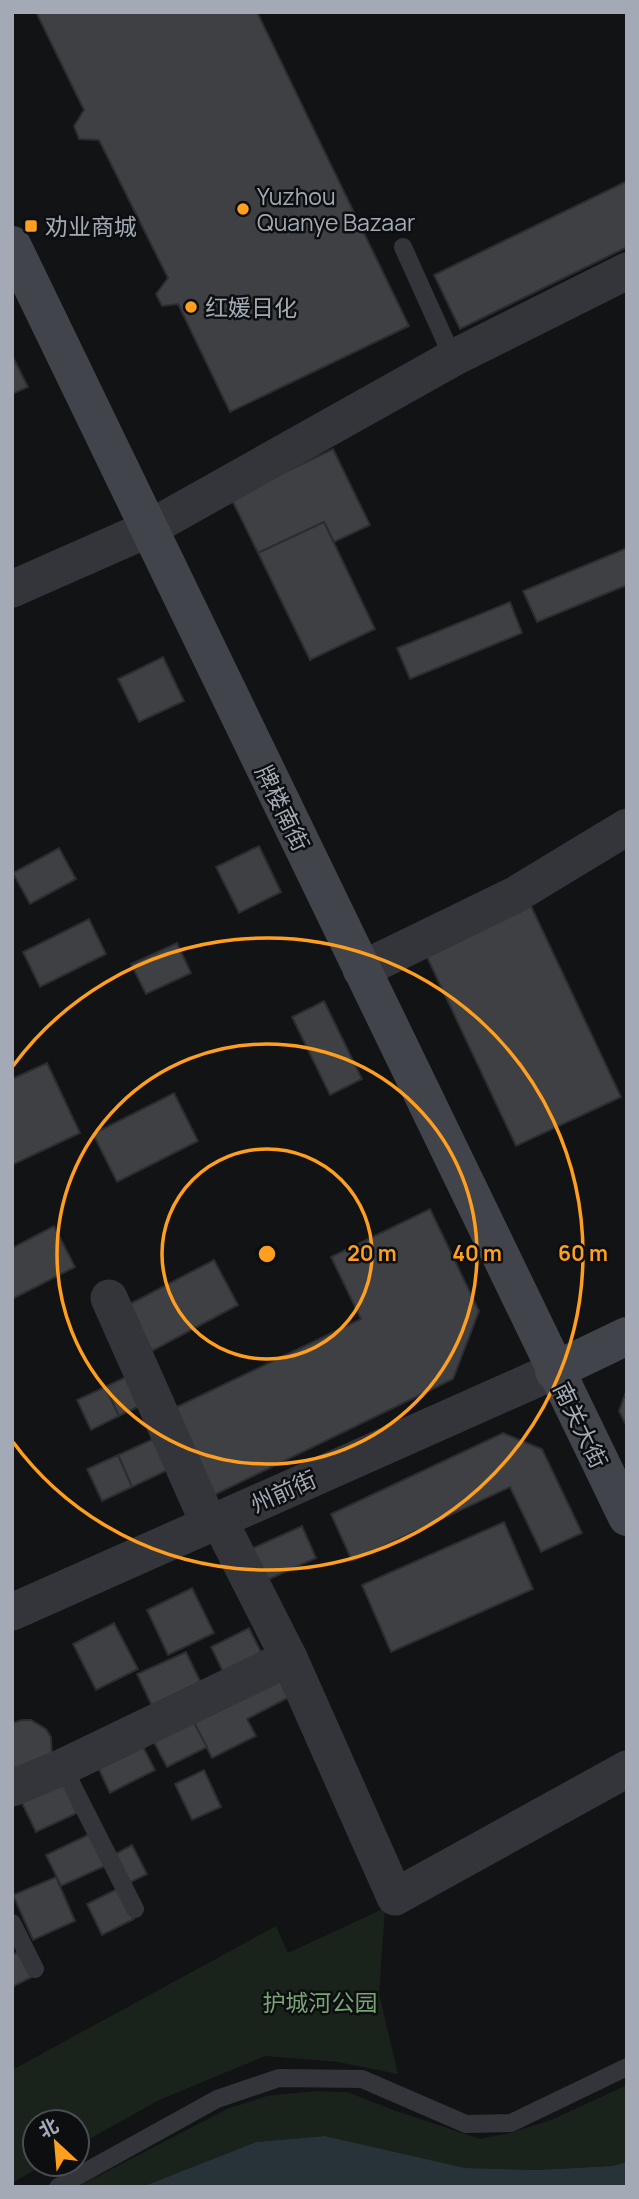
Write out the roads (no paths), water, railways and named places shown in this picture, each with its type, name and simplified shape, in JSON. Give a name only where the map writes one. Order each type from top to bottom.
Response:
[{"type":"main road","name":"牌楼南街","points":[[12,245],[554,1371]]},
{"type":"main road","points":[[554,1371],[627,1336]]},
{"type":"main road","name":"南关大街","points":[[554,1371],[627,1517]]},
{"type":"street","points":[[12,589],[148,528],[453,358],[627,271]]},
{"type":"street","points":[[361,970],[515,895],[627,827]]},
{"type":"street","points":[[109,1298],[214,1522],[289,1658],[395,1898],[627,1769]]},
{"type":"street","name":"州前街","points":[[12,1612],[554,1371]]},
{"type":"street","points":[[12,1788],[63,1767],[289,1658]]},
{"type":"lane","points":[[403,247],[453,358]]},
{"type":"lane","points":[[63,1767],[135,1909]]},
{"type":"lane","points":[[12,1923],[35,1969]]},
{"type":"lane","points":[[58,2187],[217,2099],[279,2078],[362,2079],[466,2124],[512,2123],[627,2067]]},
{"type":"place","name":"Yuzhou Quanye Bazaar","points":[[243,209]]},
{"type":"place","name":"劝业商城","points":[[31,226]]},
{"type":"place","name":"红媛日化","points":[[191,307]]},
{"type":"park label","name":"护城河公园","points":[[320,2002]]}]
